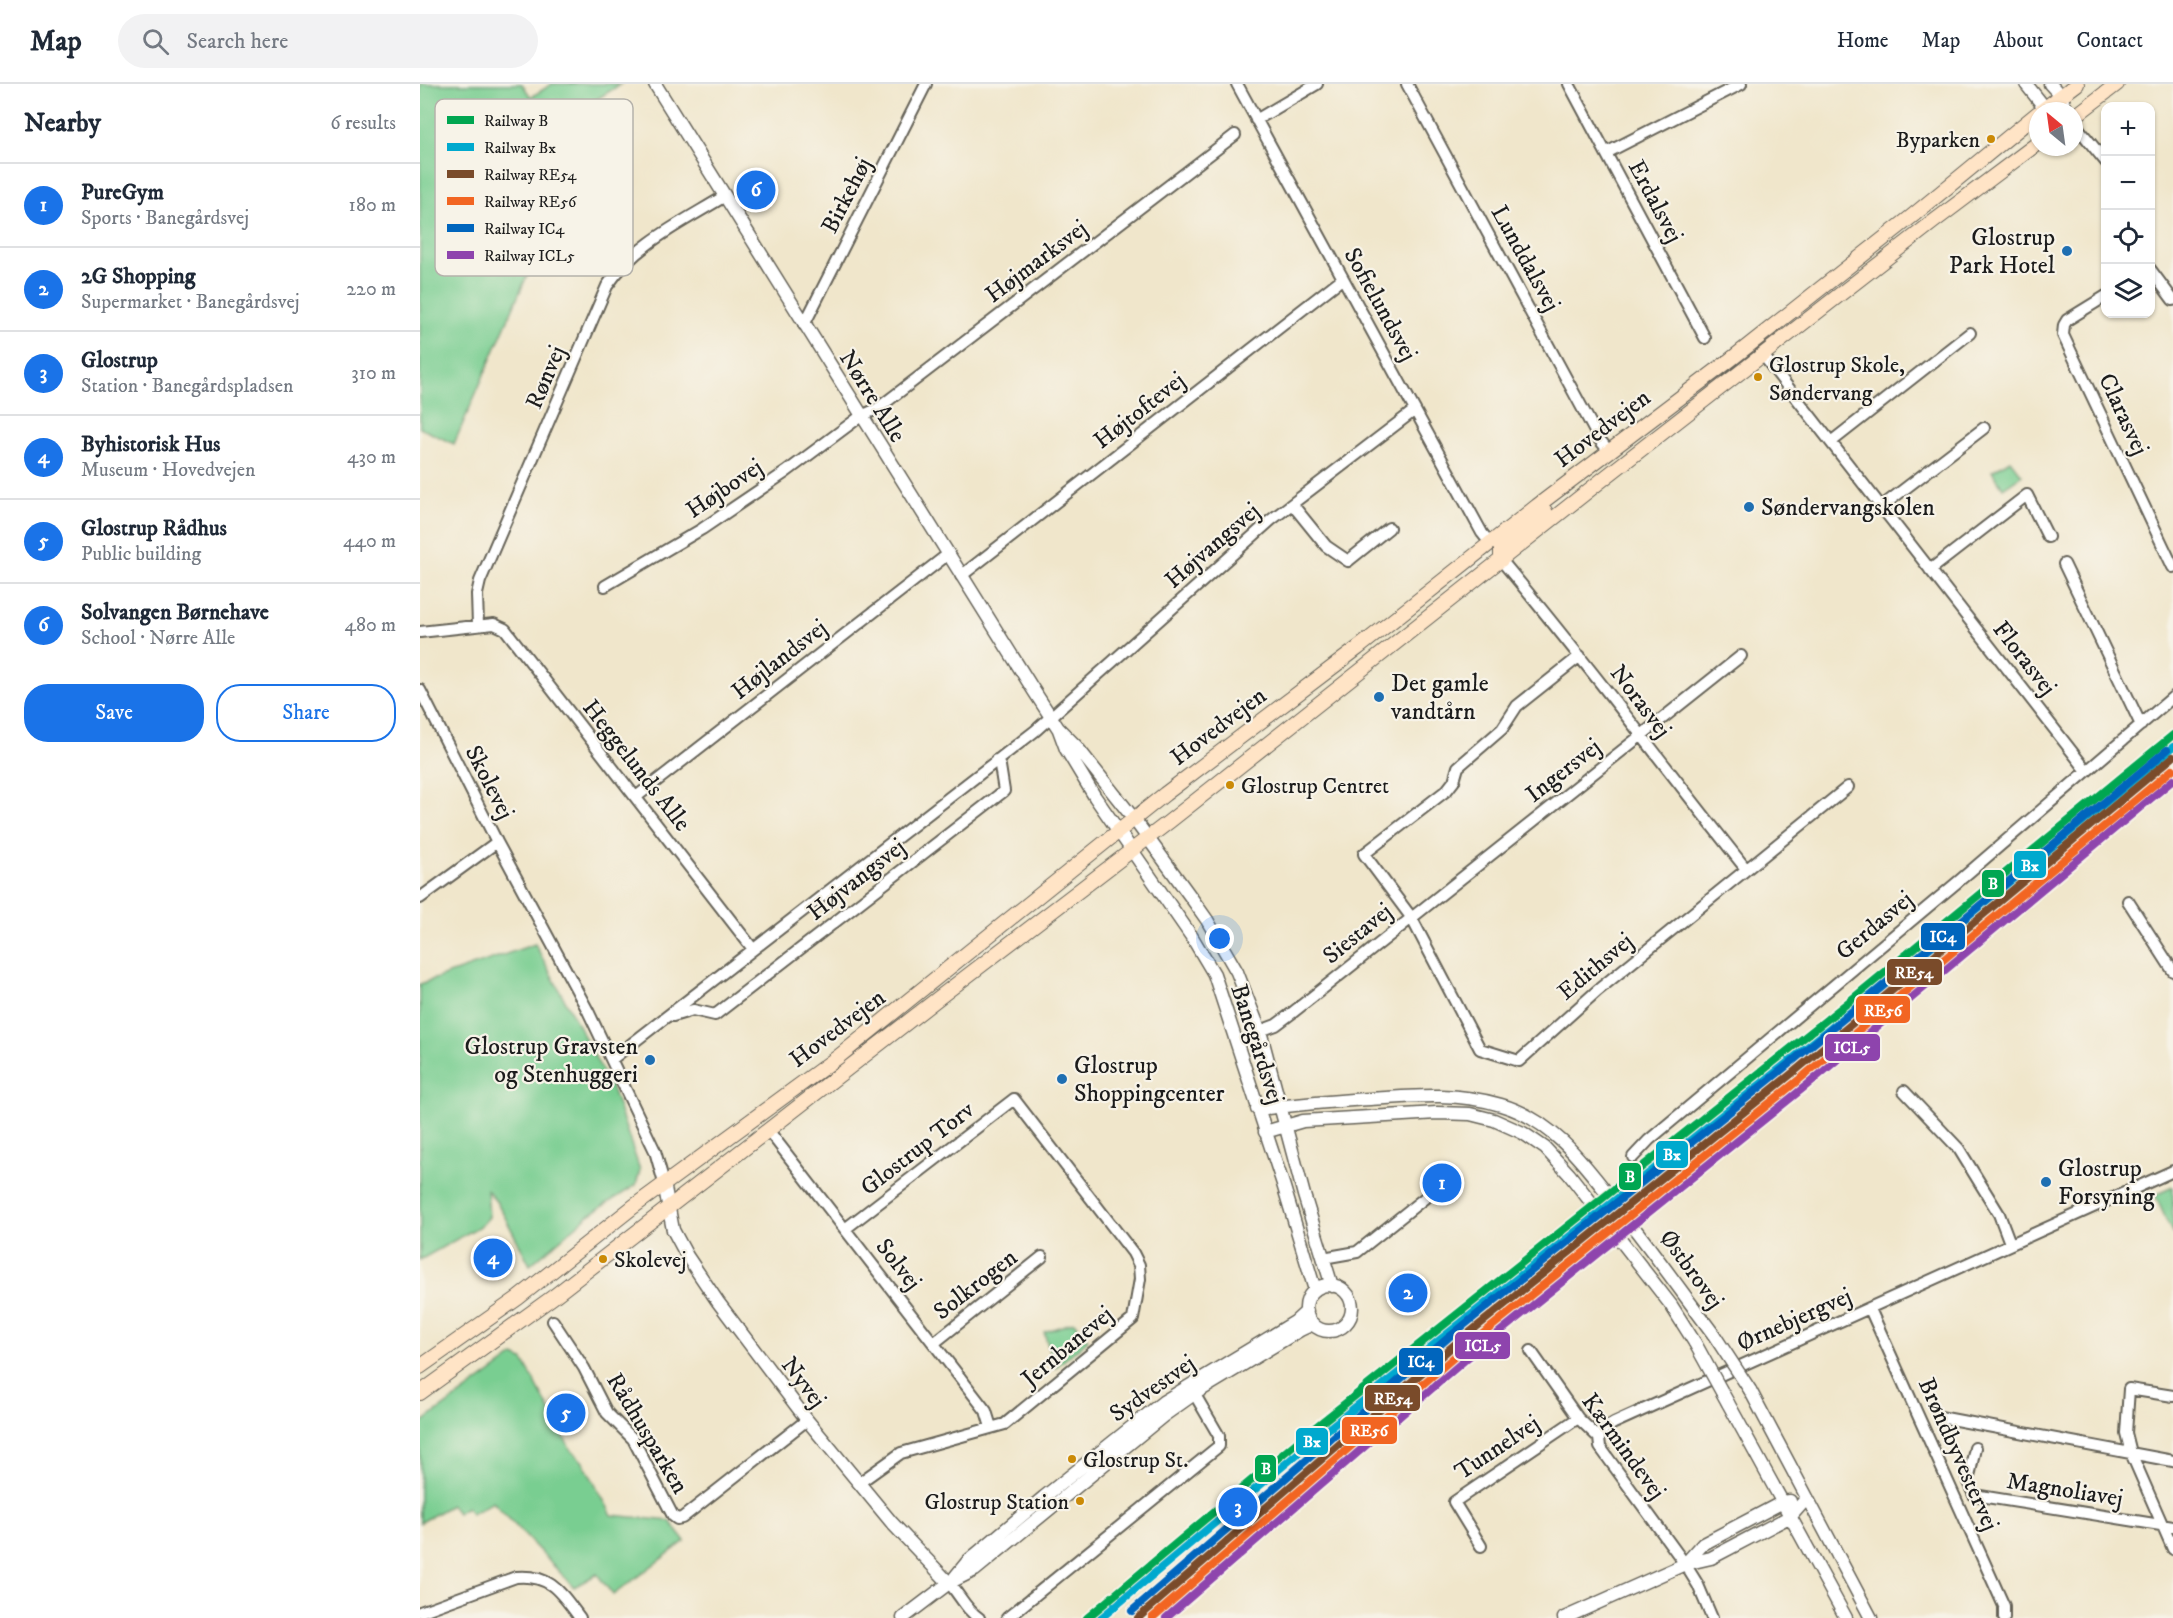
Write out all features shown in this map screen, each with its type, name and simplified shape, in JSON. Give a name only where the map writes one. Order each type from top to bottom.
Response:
[{"type":"main road","name":"Hovedvejen","points":[[2054,102],[2077,84]]},
{"type":"main road","points":[[2083,110],[2117,84]]},
{"type":"main road","name":"Hovedvejen","points":[[420,1367],[518,1298],[664,1183],[838,1057],[1117,832],[1730,360],[2029,123]]},
{"type":"main road","name":"Hovedvejen","points":[[420,1392],[511,1329],[1148,838],[1763,355],[2029,150]]},
{"type":"main road","points":[[1501,560],[1503,544],[1550,507],[1592,464]]},
{"type":"street","name":"Nørre Alle","points":[[655,84],[947,555],[1054,722],[1066,749],[1117,832]]},
{"type":"street","name":"Birkehøj","points":[[804,325],[926,84]]},
{"type":"street","name":"Sofielundsvej","points":[[1237,84],[1482,533],[1490,543]]},
{"type":"street","points":[[1256,120],[1317,84]]},
{"type":"street","name":"Lunddalsvej","points":[[1407,84],[1599,440],[1609,451]]},
{"type":"street","name":"Erdalsvej","points":[[1569,84],[1706,338]]},
{"type":"street","points":[[1606,153],[1741,84]]},
{"type":"street","points":[[2026,84],[2038,102]]},
{"type":"street","points":[[2050,84],[2063,102]]},
{"type":"street","points":[[2083,134],[2101,156]]},
{"type":"street","name":"Højmarksvej","points":[[861,416],[877,409],[1235,135]]},
{"type":"street","name":"Rønvej","points":[[633,255],[725,196]]},
{"type":"street","points":[[2155,275],[2173,300]]},
{"type":"street","name":"Rønvej","points":[[478,626],[476,606],[480,581],[607,286],[613,276]]},
{"type":"street","name":"Højtoftevej","points":[[961,576],[1343,278]]},
{"type":"street","name":"Clarasvej","points":[[2101,299],[2067,320],[2062,329],[2063,335],[2173,567]]},
{"type":"street","points":[[1830,442],[1970,333]]},
{"type":"street","name":"Florasvej","points":[[1763,355],[2087,771]]},
{"type":"street","name":"Højvangsvej","points":[[612,1059],[996,760],[1054,722],[1271,520],[1415,410]]},
{"type":"street","name":"Højbovej","points":[[605,586],[702,529],[786,472],[861,416]]},
{"type":"street","points":[[1881,507],[1984,429]]},
{"type":"street","points":[[1930,570],[2027,495],[2048,537]]},
{"type":"street","name":"Højvangsvej","points":[[1292,504],[1326,546],[1348,561],[1389,528]]},
{"type":"street","name":"Højlandsvej","points":[[636,797],[947,555]]},
{"type":"street","name":"Norasvej","points":[[1501,560],[1580,656],[1746,869]]},
{"type":"street","points":[[2064,564],[2140,725]]},
{"type":"street","name":"Heggelunds Alle","points":[[420,632],[494,624],[501,626],[511,635],[753,949]]},
{"type":"street","name":"Siestavej","points":[[1260,1031],[1281,1021],[1411,917],[1364,854],[1447,790],[1454,781],[1458,767],[1502,729],[1516,706],[1580,656]]},
{"type":"street","name":"Ingersvej","points":[[1411,917],[1741,656]]},
{"type":"street","name":"Skolevej","points":[[420,690],[497,842],[586,1006],[655,1151],[664,1183]]},
{"type":"street","name":"Gerdasvej","points":[[1634,1157],[1649,1140],[1960,880],[2173,697]]},
{"type":"street","name":"Nørre Alle","points":[[1054,722],[1076,746],[1148,838]]},
{"type":"street","name":"Højvangsvej","points":[[667,1018],[689,1010],[715,1015],[1004,791],[1000,766],[996,760]]},
{"type":"street","name":"Edithsvej","points":[[1411,917],[1480,1049],[1519,1061],[1598,990],[1848,787]]},
{"type":"street","name":"Banegårdsvej","points":[[1117,832],[1205,956],[1214,974],[1315,1290]]},
{"type":"street","name":"Banegårdsvej","points":[[1148,838],[1198,907],[1237,972],[1260,1031],[1332,1286]]},
{"type":"street","points":[[420,898],[497,842]]},
{"type":"street","points":[[2128,901],[2173,971]]},
{"type":"street","points":[[707,1013],[700,999],[709,984]]},
{"type":"street","points":[[1905,1091],[1959,1149],[1999,1214],[2010,1243]]},
{"type":"street","name":"Østbrovej","points":[[1257,1109],[1412,1096],[1468,1097],[1502,1105],[1530,1116],[1556,1136],[1583,1163],[1648,1245],[1714,1335],[1750,1390],[1871,1618]]},
{"type":"street","name":"Glostrup Torv","points":[[845,1229],[1014,1099]]},
{"type":"street","name":"Jernbanevej","points":[[859,1483],[901,1453],[1005,1424],[1133,1319],[1140,1279],[1139,1265],[1133,1253],[1014,1099]]},
{"type":"street","name":"Østbrovej","points":[[1265,1132],[1303,1121],[1437,1113],[1470,1114],[1494,1120],[1523,1133],[1545,1148],[1569,1174],[1671,1305],[1695,1343],[1846,1618]]},
{"type":"street","name":"Solvej","points":[[768,1130],[986,1411],[991,1427]]},
{"type":"street","name":"Ørnebjergvej","points":[[1599,1438],[1604,1430],[1614,1424],[2173,1171]]},
{"type":"street","name":"Nyvej","points":[[664,1183],[667,1209],[673,1230],[702,1279],[807,1420],[892,1523],[949,1583]]},
{"type":"street","points":[[1323,1258],[1357,1252],[1431,1193]]},
{"type":"street","name":"Solkrogen","points":[[934,1343],[1042,1257]]},
{"type":"street","points":[[1323,1286],[1332,1286],[1342,1289],[1351,1301],[1352,1311],[1348,1320],[1341,1327],[1324,1330],[1314,1324],[1307,1311],[1308,1300],[1315,1290],[1323,1286]]},
{"type":"street","name":"Brøndbyvestervej","points":[[1870,1309],[2004,1606],[2004,1618]]},
{"type":"street","name":"Sydvestvej","points":[[1192,1389],[1295,1322],[1307,1311]]},
{"type":"street","name":"Rådhusparken","points":[[553,1321],[584,1368],[608,1413],[633,1439],[673,1516],[677,1519],[682,1518],[807,1420]]},
{"type":"street","name":"Sydvestvej","points":[[903,1618],[949,1583],[968,1561],[1037,1503],[1163,1402],[1314,1324]]},
{"type":"street","name":"Kærmindevej","points":[[1531,1351],[1578,1418],[1599,1438],[1600,1447],[1685,1564],[1698,1585],[1712,1618]]},
{"type":"street","points":[[1007,1618],[1219,1446],[1219,1436],[1192,1389]]},
{"type":"street","name":"Magnoliavej","points":[[2173,1396],[2129,1389],[2126,1433],[2131,1453],[2168,1526],[2173,1549]]},
{"type":"street","name":"Tunnelvej","points":[[1481,1546],[1454,1502],[1578,1418]]},
{"type":"street","name":"Magnoliavej","points":[[1940,1418],[2173,1461]]},
{"type":"street","name":"Magnoliavej","points":[[1975,1448],[1968,1482],[1974,1496],[2168,1526]]},
{"type":"street","points":[[1685,1564],[1703,1544],[1783,1502],[1808,1498]]},
{"type":"street","points":[[1564,1618],[1685,1564],[1711,1558],[1791,1516],[1808,1498]]},
{"type":"street","points":[[421,1610],[516,1577],[535,1577],[554,1586],[580,1618]]},
{"type":"street","points":[[949,1583],[963,1598],[967,1608],[979,1618]]},
{"type":"green space","points":[[420,84],[522,84],[531,97],[552,84],[621,84],[597,99],[435,99],[435,276],[527,276],[454,444],[420,428]]},
{"type":"green space","points":[[2010,460],[2022,475],[2003,488],[1992,471]]},
{"type":"green space","points":[[535,944],[613,1091],[640,1170],[636,1185],[589,1215],[530,1265],[498,1204],[487,1190],[489,1217],[482,1225],[420,1260],[420,984]]},
{"type":"green space","points":[[2173,1187],[2173,1235],[2155,1195]]},
{"type":"green space","points":[[1074,1322],[1088,1340],[1055,1368],[1044,1332]]},
{"type":"green space","points":[[514,1356],[523,1360],[571,1450],[583,1462],[612,1515],[670,1521],[685,1541],[613,1595],[597,1574],[574,1587],[493,1502],[471,1514],[467,1507],[457,1513],[451,1505],[420,1523],[420,1424]]},
{"type":"rail line","name":"B","points":[[1087,1618],[1302,1438],[1850,1001],[2173,735]]},
{"type":"rail line","name":"Bx","points":[[1101,1618],[1308,1445],[1856,1008],[2173,747]]},
{"type":"rail line","name":"IC4","points":[[1132,1611],[1448,1338],[1789,1064],[2167,750]]},
{"type":"rail line","name":"RE54","points":[[1138,1618],[1454,1345],[1795,1071],[2173,757]]},
{"type":"rail line","name":"RE56","points":[[1152,1618],[1460,1352],[1801,1078],[2173,769]]},
{"type":"rail line","name":"ICL5","points":[[1166,1618],[1466,1359],[1807,1085],[2173,780]]},
{"type":"place","name":"Byparken","points":[[1991,139]]},
{"type":"place","name":"Solvangen Børnehave","points":[[756,190]]},
{"type":"place","name":"Glostrup Park Hotel","points":[[2067,251]]},
{"type":"place","name":"Glostrup Skole, Søndervang","points":[[1758,377]]},
{"type":"place","name":"Søndervangskolen","points":[[1749,507]]},
{"type":"place","name":"Det gamle vandtårn","points":[[1379,697]]},
{"type":"place","name":"Glostrup Centret","points":[[1230,785]]},
{"type":"place","name":"Glostrup Gravsten og Stenhuggeri","points":[[650,1060]]},
{"type":"place","name":"Glostrup Shoppingcenter","points":[[1062,1079]]},
{"type":"place","name":"Glostrup Forsyning","points":[[2046,1182]]},
{"type":"place","name":"PureGym","points":[[1442,1183]]},
{"type":"place","name":"Byhistorisk Hus","points":[[493,1258]]},
{"type":"place","name":"Skolevej","points":[[603,1259]]},
{"type":"place","name":"2G Shopping","points":[[1408,1293]]},
{"type":"place","name":"Glostrup Rådhus","points":[[566,1413]]},
{"type":"place","name":"Glostrup St.","points":[[1072,1459]]},
{"type":"place","name":"Glostrup Station","points":[[1080,1501]]},
{"type":"place","name":"Glostrup","points":[[1238,1507]]}]
